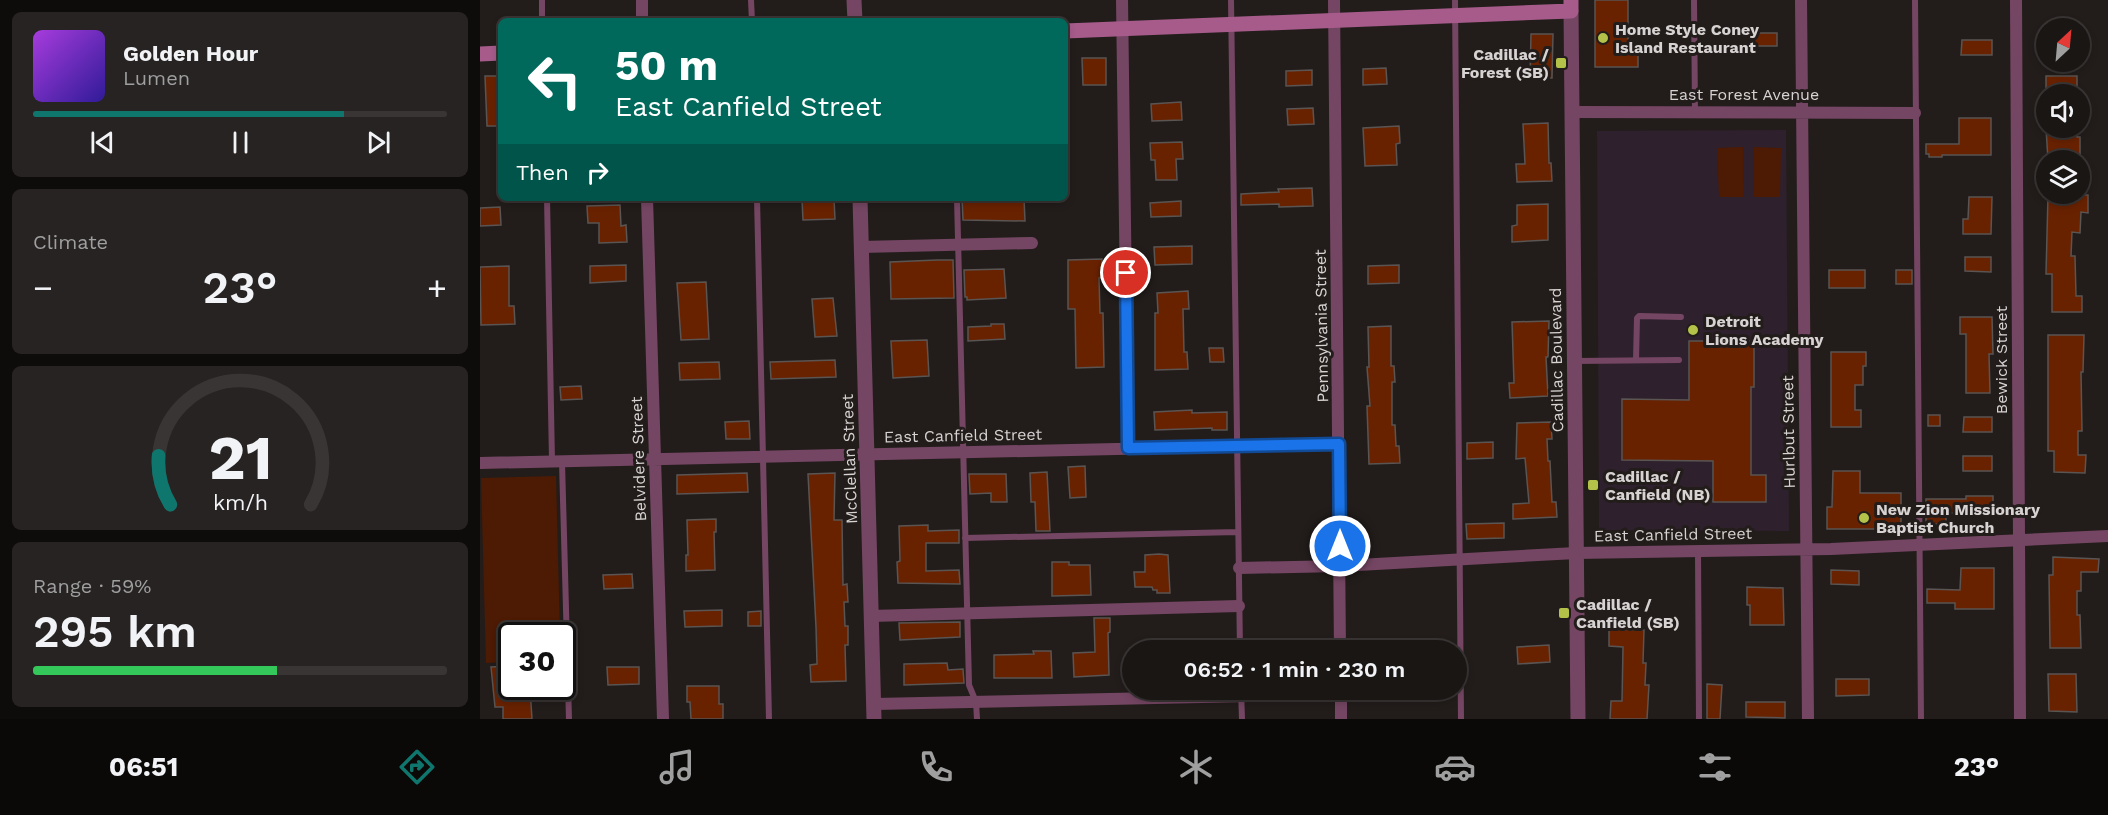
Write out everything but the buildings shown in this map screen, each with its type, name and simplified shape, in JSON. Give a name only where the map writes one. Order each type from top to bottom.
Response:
[{"type":"main road","points":[[1068,31],[1335,20],[1455,8],[1571,5]]},
{"type":"main road","points":[[480,54],[498,53]]},
{"type":"street","points":[[642,0],[642,18]]},
{"type":"street","points":[[854,0],[855,18]]},
{"type":"street","points":[[1122,0],[1128,448]]},
{"type":"street","name":"Pennsylvania Street","points":[[1334,0],[1340,640]]},
{"type":"street","name":"Hurlbut Street","points":[[1801,0],[1808,719]]},
{"type":"street","name":"Bewick Street","points":[[2016,0],[2020,719]]},
{"type":"street","name":"Cadillac Boulevard","points":[[1571,5],[1578,719]]},
{"type":"street","name":"East Forest Avenue","points":[[1572,112],[1915,113]]},
{"type":"street","name":"Belvidere Street","points":[[647,201],[663,719]]},
{"type":"street","name":"McClellan Street","points":[[860,201],[874,711]]},
{"type":"street","points":[[861,247],[1032,243]]},
{"type":"street","name":"East Canfield Street","points":[[480,463],[1339,444]]},
{"type":"street","name":"East Canfield Street","points":[[1239,568],[1340,566],[1576,553],[1806,549],[2108,536]]},
{"type":"street","points":[[871,616],[1239,606]]},
{"type":"street","points":[[874,711],[976,702],[1122,697]]},
{"type":"street","points":[[1341,700],[1341,719]]},
{"type":"lane","points":[[542,0],[542,18]]},
{"type":"lane","points":[[751,0],[752,18]]},
{"type":"lane","points":[[1231,0],[1240,640]]},
{"type":"lane","points":[[1694,0],[1695,112]]},
{"type":"lane","points":[[1915,0],[1921,719]]},
{"type":"lane","points":[[1455,8],[1461,719]]},
{"type":"lane","points":[[547,201],[569,719]]},
{"type":"lane","points":[[757,201],[769,719]]},
{"type":"lane","points":[[957,201],[969,685],[976,702],[977,719]]},
{"type":"lane","points":[[1636,360],[1637,318],[1639,316],[1682,317]]},
{"type":"lane","points":[[1574,361],[1679,360]]},
{"type":"lane","points":[[965,538],[1238,532]]},
{"type":"lane","points":[[1698,550],[1699,719]]},
{"type":"lane","points":[[1242,700],[1242,719]]},
{"type":"shaded area","name":"Detroit Lions Academy","points":[[1786,130],[1789,531],[1599,530],[1597,131]]},
{"type":"shaded area","points":[[1743,147],[1744,197],[1719,197],[1717,148]]},
{"type":"shaded area","points":[[1754,147],[1781,148],[1780,197],[1754,197]]},
{"type":"shaded area","points":[[556,476],[560,622],[498,622],[498,663],[486,663],[481,478]]},
{"type":"place","name":"Home Style Coney Island Restaurant","points":[[1603,38]]},
{"type":"place","name":"Cadillac / Forest (SB)","points":[[1561,63]]},
{"type":"place","name":"Detroit Lions Academy","points":[[1693,330]]},
{"type":"place","name":"Cadillac / Canfield (NB)","points":[[1593,485]]},
{"type":"place","name":"New Zion Missionary Baptist Church","points":[[1864,518]]},
{"type":"place","name":"Cadillac / Canfield (SB)","points":[[1564,613]]},
{"type":"route","points":[[1126,273],[1128,448],[1339,444],[1340,546]]}]
